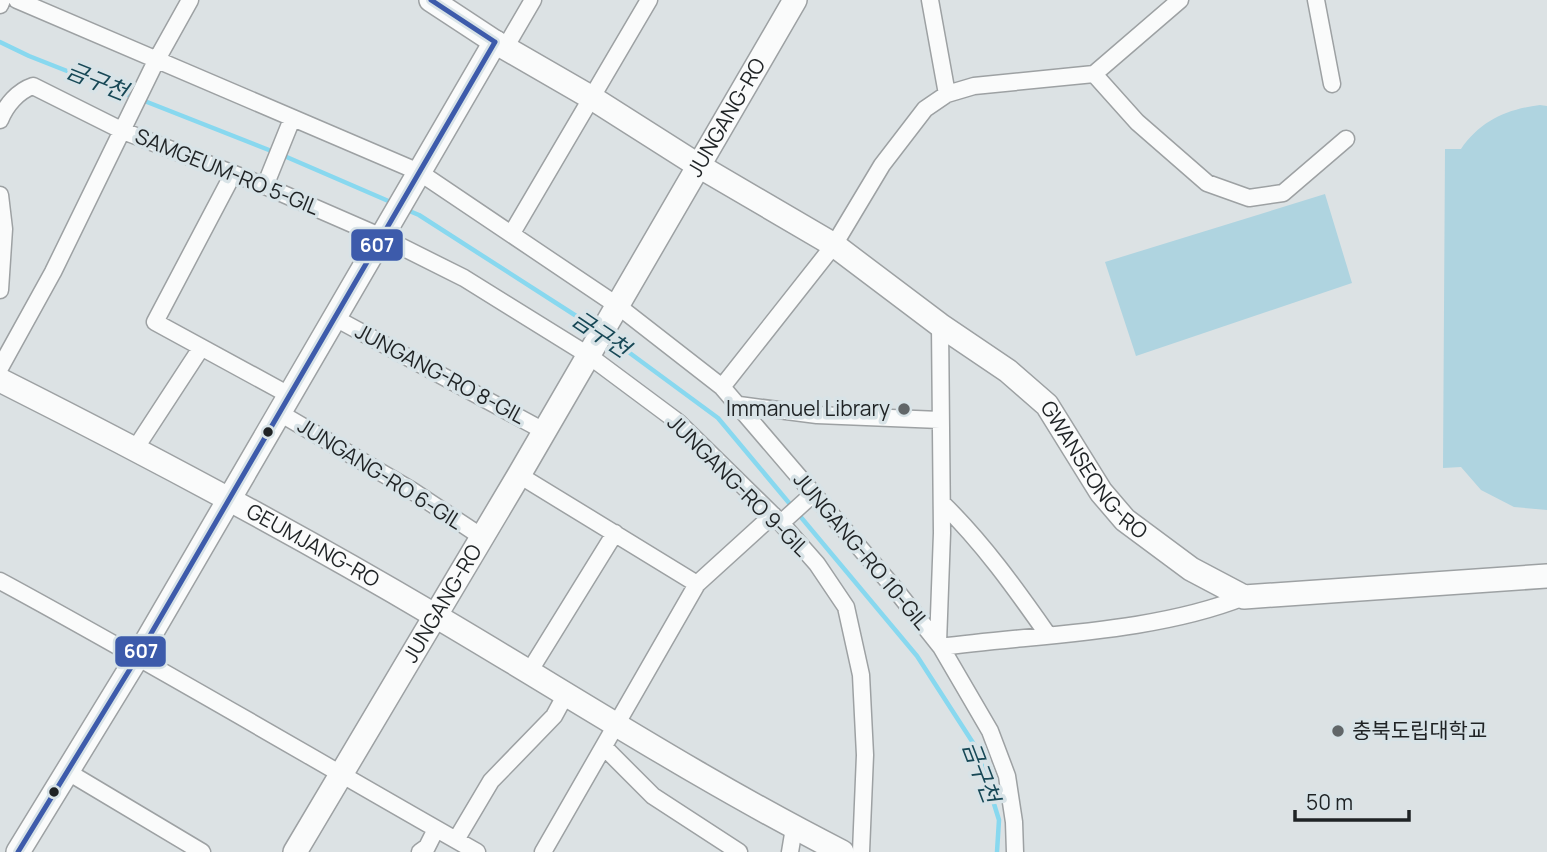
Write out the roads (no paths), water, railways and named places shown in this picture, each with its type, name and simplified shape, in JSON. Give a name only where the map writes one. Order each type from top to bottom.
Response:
[{"type":"street","points":[[0,5],[2,0]]},
{"type":"street","name":"JUNGANG-RO 10-GIL","points":[[17,0],[154,65],[292,119],[417,176],[512,233],[618,306],[722,387],[940,645],[990,731],[999,753],[1007,776],[1014,822],[1015,852]]},
{"type":"street","points":[[0,120],[5,96],[33,86],[125,126],[154,65],[190,0]]},
{"type":"street","name":"GWANSEONG-RO","points":[[431,0],[699,166],[834,245],[940,325],[1008,371],[1047,405],[1101,492],[1125,520],[1191,569],[1244,597]]},
{"type":"street","points":[[18,852],[138,656],[417,176],[500,45],[533,0]]},
{"type":"street","points":[[512,233],[649,0]]},
{"type":"street","name":"JUNGANG-RO","points":[[295,852],[519,475],[795,0]]},
{"type":"street","points":[[930,0],[947,94]]},
{"type":"street","points":[[722,387],[834,245],[882,165],[925,109],[947,94],[974,86],[1094,74],[1180,0]]},
{"type":"street","points":[[1315,0],[1332,85]]},
{"type":"street","points":[[1094,74],[1137,122],[1207,183],[1249,198],[1283,193],[1346,139]]},
{"type":"street","points":[[265,186],[292,119]]},
{"type":"street","name":"SAMGEUM-RO 5-GIL","points":[[0,368],[53,272],[125,126],[233,174],[385,232]]},
{"type":"street","name":"JUNGANG-RO 6-GIL","points":[[233,174],[155,322],[201,348],[482,537]]},
{"type":"street","points":[[0,195],[4,229],[0,290]]},
{"type":"street","points":[[385,232],[592,349]]},
{"type":"street","name":"JUNGANG-RO 8-GIL","points":[[335,318],[544,430]]},
{"type":"street","points":[[940,325],[940,645],[1048,635],[1170,618],[1220,607],[1244,597],[1547,576]]},
{"type":"street","points":[[135,449],[201,348]]},
{"type":"street","name":"JUNGANG-RO 9-GIL","points":[[592,349],[678,422],[777,519],[817,565],[846,607],[861,675],[865,755],[861,852]]},
{"type":"street","name":"GEUMJANG-RO","points":[[0,380],[279,525],[794,828],[842,852]]},
{"type":"street","points":[[739,405],[817,415],[940,420]]},
{"type":"street","points":[[519,475],[697,584]]},
{"type":"street","points":[[543,852],[697,584],[777,519],[813,494]]},
{"type":"street","points":[[942,503],[966,526],[1048,635]]},
{"type":"street","points":[[529,672],[615,533]]},
{"type":"street","points":[[0,581],[138,656],[477,852]]},
{"type":"street","points":[[456,840],[491,781],[554,716],[566,694]]},
{"type":"street","points":[[604,747],[653,796],[739,852]]},
{"type":"street","points":[[68,772],[202,852]]},
{"type":"street","points":[[790,852],[794,828]]},
{"type":"street","points":[[420,852],[427,848],[436,829]]},
{"type":"waterway","name":"금구천","points":[[0,42],[133,97]]},
{"type":"waterway","name":"금구천","points":[[142,100],[274,152]]},
{"type":"waterway","name":"금구천","points":[[282,155],[393,203]]},
{"type":"waterway","name":"금구천","points":[[407,210],[419,215],[595,328]]},
{"type":"waterway","name":"금구천","points":[[608,337],[718,418],[917,656],[977,749],[999,820],[997,852]]},
{"type":"place","name":"Immanuel Library","points":[[904,409]]},
{"type":"place","name":"충북도립대학교","points":[[1338,731]]}]
